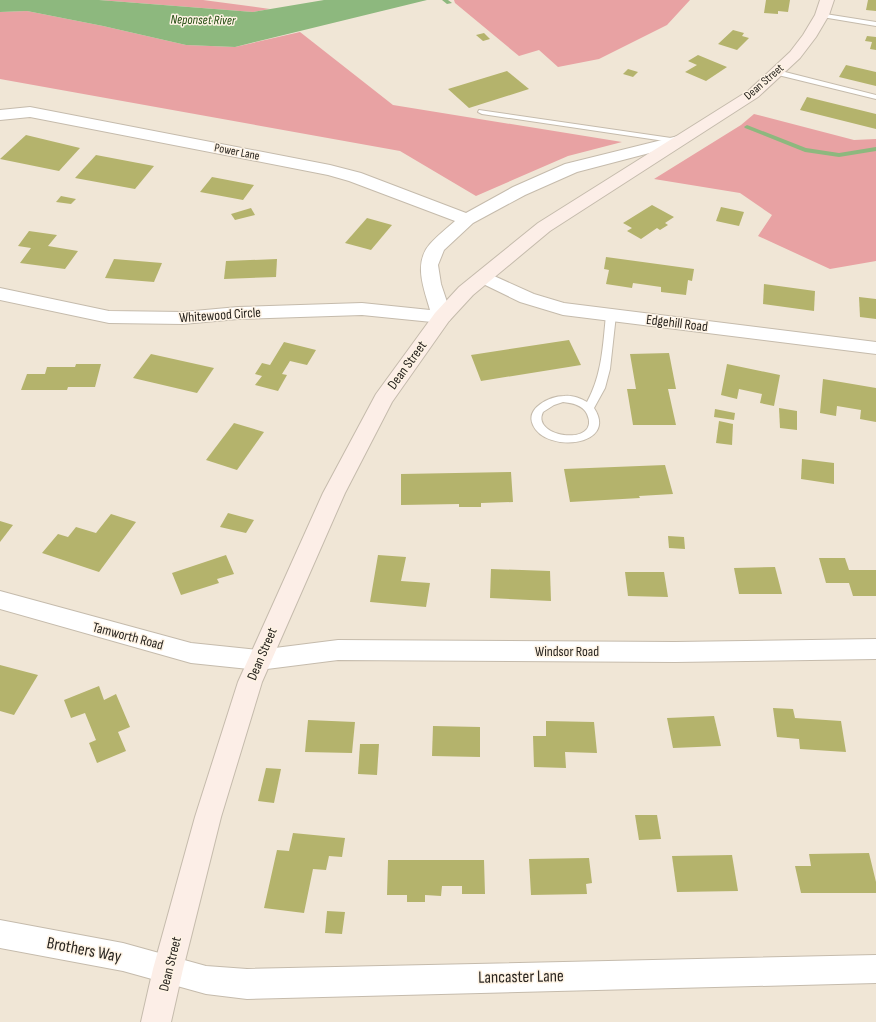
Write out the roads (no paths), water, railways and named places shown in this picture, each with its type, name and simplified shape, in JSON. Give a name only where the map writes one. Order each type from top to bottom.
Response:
[{"type":"main road","name":"Dean Street","points":[[156,1022],[168,969],[208,817],[250,682],[334,493],[379,406],[442,317],[466,291],[544,227],[754,94],[795,55],[809,37],[824,8]]},
{"type":"street","name":"Power Lane","points":[[0,115],[30,112],[330,170],[355,177],[467,219]]},
{"type":"street","name":"Dean Street","points":[[442,317],[432,284],[429,265],[436,248],[467,219],[519,191],[571,168],[678,141]]},
{"type":"street","name":"Edgehill Road","points":[[483,277],[526,298],[556,306],[611,315],[876,348]]},
{"type":"street","name":"Whitewood Circle","points":[[0,294],[109,317],[183,318],[238,313],[362,309],[442,317]]},
{"type":"street","name":"Tamworth Road","points":[[0,600],[191,653],[259,660]]},
{"type":"street","name":"Windsor Road","points":[[259,660],[338,650],[675,652],[876,649]]},
{"type":"street","name":"Brothers Way","points":[[0,934],[123,956],[168,969]]},
{"type":"street","name":"Lancaster Lane","points":[[168,969],[206,980],[247,984],[876,969]]},
{"type":"lane","points":[[824,8],[876,24]]},
{"type":"lane","points":[[777,72],[876,97]]},
{"type":"lane","points":[[482,112],[678,141]]},
{"type":"lane","points":[[589,408],[600,388],[605,369],[611,315]]},
{"type":"lane","points":[[563,398],[573,399],[582,402],[589,408],[596,420],[594,427],[590,433],[575,440],[565,440],[548,435],[541,429],[537,422],[537,416],[540,409],[545,404],[553,400],[563,398]]},
{"type":"water","name":"Neponset River","points":[[0,0],[99,0],[253,12],[324,0],[427,0],[235,47],[186,45],[103,26],[27,11],[0,12]]},
{"type":"waterway","points":[[445,0],[449,3]]},
{"type":"waterway","points":[[747,127],[805,150],[839,155],[876,149]]}]
